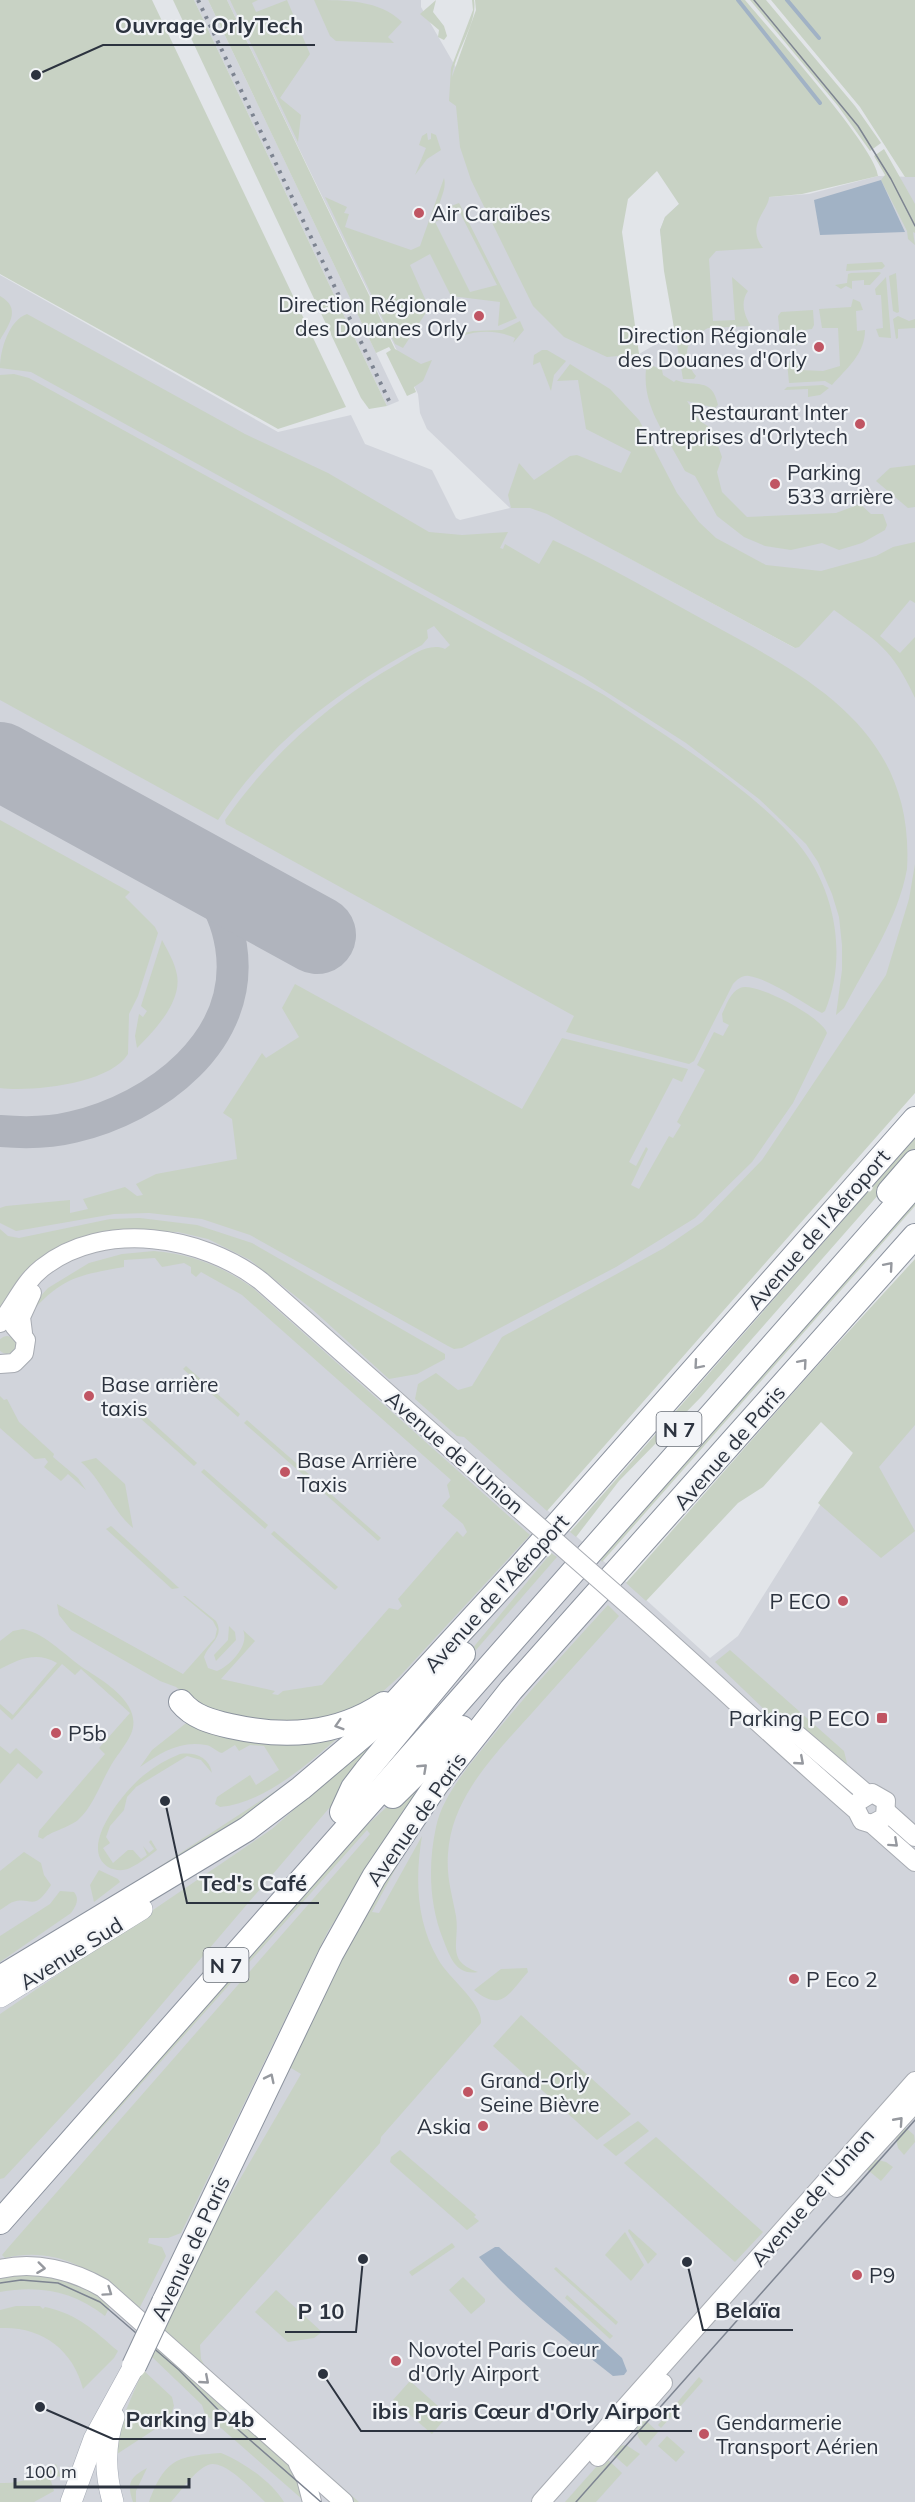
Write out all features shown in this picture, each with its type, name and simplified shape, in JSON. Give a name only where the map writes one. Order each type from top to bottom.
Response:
[{"type":"highway","name":"Avenue de l'Aéroport","points":[[0,1978],[223,1845],[301,1788],[372,1728],[410,1690],[913,1124]]},
{"type":"highway","name":"N 7","points":[[0,2199],[915,1162]]},
{"type":"highway","name":"N 7","points":[[0,2222],[915,1184]]},
{"type":"highway","name":"Avenue de Paris","points":[[127,2362],[157,2299],[245,2131],[331,1954],[374,1877],[413,1817],[511,1690],[915,1236]]},
{"type":"highway","points":[[342,1812],[353,1788],[366,1771],[610,1478],[615,1460]]},
{"type":"highway","points":[[331,1847],[423,1769],[629,1546],[638,1539],[653,1533]]},
{"type":"highway","points":[[181,1702],[191,1712],[222,1724],[260,1732],[302,1734],[353,1721],[410,1690]]},
{"type":"highway","points":[[142,1909],[253,1838],[294,1806],[301,1788]]},
{"type":"main road","name":"Avenue Sud","points":[[0,1997],[142,1909]]},
{"type":"main road","name":"Avenue de Paris","points":[[70,2502],[127,2362]]},
{"type":"main road","points":[[113,2502],[107,2471],[108,2438],[127,2362]]},
{"type":"street","name":"Avenue de l'Union","points":[[2,1366],[14,1363],[24,1353],[26,1347],[21,1317],[26,1300],[54,1271],[75,1260],[106,1249],[161,1241]]},
{"type":"street","name":"Avenue de l'Union","points":[[23,1333],[12,1325],[0,1324],[32,1277],[60,1256],[102,1242],[161,1241],[202,1249],[249,1271],[758,1720],[791,1753],[857,1811],[862,1821],[872,1824],[915,1862]]},
{"type":"street","name":"Avenue de l'Union","points":[[758,1720],[799,1736],[867,1794],[882,1797],[887,1812],[915,1837]]},
{"type":"street","points":[[857,1811],[859,1801],[867,1794]]},
{"type":"street","points":[[872,1824],[882,1821],[887,1812]]},
{"type":"street","name":"Avenue de l'Union","points":[[541,2502],[915,2081]]},
{"type":"street","name":"Avenue de l'Union","points":[[558,2502],[846,2177],[915,2103]]},
{"type":"street","points":[[0,2270],[28,2266],[51,2269],[81,2277],[103,2288],[148,2325],[200,2377],[344,2502]]},
{"type":"street","points":[[291,2456],[306,2479],[312,2502]]},
{"type":"shaded area","points":[[194,0],[208,0],[399,401],[387,406]]},
{"type":"shaded area","points":[[227,0],[421,0],[421,7],[461,76],[639,354],[675,333],[660,230],[665,217],[679,204],[809,194],[878,176],[915,177],[915,1040],[544,1507],[710,1658],[738,1636],[915,1354],[915,2502],[0,2502],[0,275],[278,432],[351,415],[365,444],[432,470],[456,518],[460,520],[510,508],[427,429],[420,413],[418,394]],"holes":[[[616,551],[774,582],[795,648]]]},
{"type":"green space","points":[[0,0],[152,0],[346,407],[278,429],[0,274]]},
{"type":"green space","points":[[173,0],[194,0],[387,406],[369,409],[361,398]]},
{"type":"green space","points":[[208,0],[227,0],[395,349],[421,364],[432,360],[423,381],[414,387],[416,392],[407,396],[386,353],[391,350],[389,347],[376,353]]},
{"type":"green space","points":[[230,0],[258,0],[252,3],[256,12],[287,0],[310,54],[280,98],[301,115],[298,142]]},
{"type":"green space","points":[[314,0],[350,1],[383,9],[402,22],[388,37],[394,43],[336,41],[330,36]]},
{"type":"green space","points":[[436,0],[433,12],[444,26],[447,36],[444,40],[438,37],[439,30],[420,14]]},
{"type":"green space","points":[[472,0],[474,0],[473,18],[452,77],[476,10],[475,0],[745,0],[860,140],[873,161],[878,176],[802,194],[769,197],[756,232],[763,248],[716,251],[709,259],[713,321],[735,320],[732,277],[748,291],[744,300],[744,308],[751,326],[708,328],[692,337],[687,357],[696,376],[694,379],[683,379],[664,271],[660,230],[665,217],[679,204],[657,171],[628,199],[622,232],[639,354],[607,357],[564,337],[533,306],[471,180],[460,147],[456,106],[449,101],[451,68],[473,10]]},
{"type":"green space","points":[[750,0],[766,0],[855,106],[881,143],[870,151],[838,106]]},
{"type":"green space","points":[[771,0],[915,0],[915,177],[905,177],[860,107]]},
{"type":"green space","points":[[427,133],[428,140],[431,139],[431,133],[436,135],[441,150],[427,159],[415,175],[426,148],[419,145],[422,136]]},
{"type":"green space","points":[[884,149],[915,204],[915,233],[913,232],[915,245],[908,239],[907,231],[881,180],[885,175],[874,156]]},
{"type":"green space","points":[[444,178],[445,183],[438,209],[439,220],[435,222],[470,292],[497,285],[458,209],[451,212],[451,206],[459,203],[517,318],[498,326],[500,302],[451,296],[430,254],[410,265],[429,308],[403,348],[395,344],[325,197],[347,207],[344,213],[349,214],[345,227],[411,250],[420,246]]},
{"type":"green space","points":[[882,262],[885,266],[882,269],[846,271],[847,264]]},
{"type":"green space","points":[[881,273],[870,285],[864,285],[864,280],[852,281],[852,289],[846,286],[841,289],[835,285],[847,283],[848,274]]},
{"type":"green space","points":[[896,273],[899,312],[897,313],[893,311],[889,276]]},
{"type":"green space","points":[[886,277],[891,338],[879,337],[876,329],[883,328],[881,295],[876,295],[875,289]]},
{"type":"green space","points":[[0,296],[10,306],[12,316],[0,340]]},
{"type":"green space","points":[[853,299],[860,302],[863,310],[856,311],[857,331],[865,330],[862,346],[854,360],[832,385],[825,381],[789,383],[787,362],[799,359],[801,370],[823,371],[840,366],[838,328],[822,328],[819,309],[851,307]]},
{"type":"green space","points":[[813,310],[814,325],[812,329],[798,331],[797,346],[789,340],[780,338],[778,316],[781,312]]},
{"type":"green space","points":[[27,314],[245,434],[328,473],[429,532],[462,535],[508,532],[500,548],[503,549],[505,544],[539,564],[553,540],[750,645],[820,690],[850,716],[875,746],[894,781],[905,821],[907,869],[903,888],[881,941],[844,1008],[836,1015],[842,970],[842,945],[839,917],[832,894],[818,862],[806,844],[759,799],[686,743],[583,677],[31,372],[0,368],[7,336],[15,322]]},
{"type":"green space","points":[[898,316],[909,321],[915,319],[915,328],[898,329],[896,339],[893,319]]},
{"type":"green space","points":[[520,321],[524,330],[513,343],[515,338],[495,332],[461,336],[460,334],[502,330]]},
{"type":"green space","points":[[547,350],[566,361],[554,375],[551,391],[540,362],[533,365],[534,355]]},
{"type":"green space","points":[[647,363],[662,370],[663,375],[674,382],[676,380],[707,386],[712,390],[718,405],[715,408],[687,401],[700,421],[712,429],[722,457],[717,472],[722,492],[747,517],[836,513],[860,504],[871,514],[883,514],[887,525],[885,530],[862,543],[839,550],[822,543],[791,550],[765,546],[744,537],[717,516],[695,476],[685,471],[663,432],[647,393]]},
{"type":"green space","points":[[570,364],[610,389],[639,420],[677,493],[699,522],[716,538],[766,565],[821,571],[876,556],[893,547],[915,542],[915,603],[910,600],[880,636],[900,653],[915,637],[915,698],[891,656],[872,638],[834,610],[799,647],[795,648],[547,514],[530,508],[511,508],[508,495],[519,463],[534,480],[570,456],[577,455],[621,473],[631,452],[586,429],[578,380],[557,381]]},
{"type":"green space","points":[[14,374],[29,378],[604,695],[685,748],[742,790],[768,812],[808,857],[826,893],[832,912],[836,952],[835,972],[825,1011],[822,1013],[818,1011],[766,981],[749,976],[742,977],[733,984],[694,1061],[689,1064],[566,1032],[574,1016],[226,824],[225,820],[262,773],[303,731],[326,712],[374,678],[415,653],[433,647],[445,649],[450,645],[434,626],[427,630],[428,638],[422,645],[335,699],[283,742],[238,792],[218,820],[0,700],[0,375]]},
{"type":"green space","points":[[823,385],[829,388],[820,395],[808,397],[808,389],[784,390],[787,387]]},
{"type":"green space","points":[[915,465],[915,507],[908,508],[876,481],[890,468]]},
{"type":"green space","points":[[0,820],[130,892],[125,897],[155,927],[158,933],[138,996],[129,1014],[128,1054],[119,1064],[105,1073],[69,1084],[49,1087],[0,1088]]},
{"type":"green space","points":[[915,864],[915,1093],[547,1511],[464,1437],[457,1436],[415,1399],[418,1384],[436,1373],[458,1390],[472,1386],[502,1337],[664,1248],[702,1222],[762,1160],[886,975],[909,899]]},
{"type":"green space","points":[[162,940],[177,975],[175,995],[165,1015],[137,1048],[135,1036],[139,1014],[143,1017],[147,1011],[141,1006]]},
{"type":"green space","points":[[295,984],[522,1109],[562,1038],[688,1069],[682,1082],[673,1078],[629,1162],[636,1166],[646,1147],[648,1149],[631,1185],[639,1189],[669,1136],[673,1138],[681,1125],[677,1122],[705,1070],[697,1065],[714,1032],[723,1036],[729,1025],[723,1022],[722,1014],[737,990],[748,987],[773,995],[813,1018],[827,1033],[793,1103],[752,1162],[695,1218],[616,1267],[462,1348],[454,1349],[448,1346],[250,1235],[202,1219],[149,1213],[114,1214],[16,1231],[0,1223],[0,1208],[6,1206],[70,1200],[70,1213],[88,1209],[83,1199],[125,1187],[137,1196],[143,1195],[136,1184],[156,1174],[237,1159],[232,1119],[223,1113],[262,1053],[266,1058],[299,1037],[282,1008]]},
{"type":"green space","points":[[915,1138],[915,1153],[701,1397],[619,1481],[576,1537],[570,1532]]},
{"type":"green space","points":[[915,1201],[915,1206],[602,1562],[600,1559]]},
{"type":"green space","points":[[140,1218],[197,1225],[252,1243],[445,1354],[445,1359],[417,1374],[389,1379],[313,1310],[250,1260],[208,1239],[178,1232],[116,1231],[60,1246],[37,1260],[21,1275],[0,1310],[0,1229],[8,1236],[19,1238],[110,1219]]},
{"type":"green space","points":[[154,1251],[206,1262],[230,1273],[253,1288],[530,1535],[400,1676],[380,1694],[344,1712],[287,1728],[215,1711],[71,1630],[59,1615],[57,1604],[183,1674],[215,1638],[217,1629],[213,1621],[183,1596],[185,1596],[216,1621],[218,1627],[217,1636],[204,1657],[208,1668],[217,1671],[233,1660],[244,1642],[243,1630],[255,1641],[221,1679],[275,1691],[272,1694],[278,1695],[283,1691],[322,1685],[389,1608],[398,1610],[402,1606],[398,1599],[457,1531],[463,1537],[467,1532],[463,1524],[442,1506],[450,1497],[447,1485],[451,1480],[242,1295],[201,1272],[196,1277],[191,1273],[191,1267],[184,1263],[162,1267],[155,1258],[124,1260],[124,1267],[85,1275],[65,1283],[34,1309],[36,1301],[48,1288],[89,1263],[122,1254]]},
{"type":"green space","points":[[915,1259],[915,1425],[879,1467],[915,1531],[881,1558],[818,1503],[853,1453],[821,1422],[763,1487],[738,1503],[646,1601],[626,1583],[808,1376]]},
{"type":"green space","points":[[3,1336],[11,1336],[16,1341],[14,1352],[3,1354],[-2,1349],[-2,1341]]},
{"type":"green space","points":[[186,1366],[240,1414],[238,1417],[183,1369]]},
{"type":"green space","points":[[0,1396],[4,1400],[7,1399],[19,1422],[54,1454],[53,1457],[78,1478],[86,1490],[68,1474],[61,1481],[44,1467],[48,1462],[45,1458],[35,1459],[0,1428]]},
{"type":"green space","points":[[143,1414],[197,1463],[194,1466],[140,1418]]},
{"type":"green space","points":[[247,1420],[311,1476],[308,1479],[244,1423]]},
{"type":"green space","points":[[96,1458],[125,1484],[133,1528],[81,1462]]},
{"type":"green space","points":[[204,1469],[268,1525],[265,1529],[201,1472]]},
{"type":"green space","points":[[317,1482],[381,1538],[378,1541],[315,1485]]},
{"type":"green space","points":[[111,1526],[179,1588],[172,1589],[106,1529]]},
{"type":"green space","points":[[274,1531],[338,1587],[335,1590],[271,1534]]},
{"type":"green space","points":[[551,1553],[557,1557],[469,1658],[467,1655]]},
{"type":"green space","points":[[608,1605],[619,1616],[484,1768],[462,1804],[454,1824],[449,1844],[448,1864],[457,1926],[456,1950],[461,1962],[478,1972],[464,1971],[455,1964],[448,1952],[435,1912],[431,1869],[433,1841],[439,1815],[450,1793],[472,1761],[532,1689]]},
{"type":"green space","points":[[229,1626],[235,1632],[236,1640],[216,1661],[214,1655],[228,1640]]},
{"type":"green space","points":[[23,1629],[49,1641],[114,1689],[128,1705],[133,1724],[129,1739],[111,1765],[83,1815],[74,1823],[43,1839],[38,1837],[39,1831],[105,1754],[99,1748],[130,1713],[81,1669],[75,1675],[62,1664],[12,1720],[0,1709],[0,1704],[13,1715],[57,1663],[50,1659],[35,1657],[14,1662],[0,1669],[0,1641],[13,1631]]},
{"type":"green space","points":[[730,1650],[844,1751],[847,1763],[843,1765],[810,1737],[768,1713],[715,1662]]},
{"type":"green space","points":[[415,1694],[365,1766],[116,2058],[4,2178],[0,2179],[0,2014],[272,1829],[358,1753]]},
{"type":"green space","points":[[190,1720],[341,1735],[301,1769],[270,1790],[237,1804],[220,1807],[215,1804],[217,1797],[250,1775],[256,1785],[279,1770],[264,1746],[250,1745],[239,1751],[235,1745],[222,1753],[206,1745],[188,1744],[171,1749],[140,1767],[152,1750]]},
{"type":"green space","points":[[0,1746],[10,1754],[16,1748],[43,1772],[37,1779],[18,1763],[0,1784]]},
{"type":"green space","points":[[447,1751],[328,1931],[181,2233],[168,2238],[149,2238],[148,2243],[162,2247],[166,2256],[139,2309],[94,2274],[61,2259],[25,2255],[5,2258],[2,2255],[7,2249],[370,1834],[367,1830],[92,2139],[86,2135],[244,1957],[364,1828]]},
{"type":"green space","points":[[180,1754],[191,1754],[205,1759],[212,1773],[201,1760],[187,1756],[136,1787],[127,1797],[124,1810],[110,1826],[106,1837],[110,1843],[103,1848],[113,1863],[128,1850],[133,1850],[141,1859],[147,1855],[143,1846],[149,1853],[154,1849],[149,1842],[151,1840],[157,1850],[128,1869],[116,1870],[108,1867],[100,1858],[98,1846],[108,1819],[126,1792],[136,1782],[161,1763]]},
{"type":"green space","points":[[291,1781],[270,1806],[96,1908]]},
{"type":"green space","points":[[427,1811],[372,1912],[379,1913],[422,1836],[418,1883],[425,1930],[443,1967],[477,2007],[481,2023],[381,2137],[380,2143],[200,2345],[201,2359],[205,2366],[359,2502],[351,2502],[161,2331],[204,2241],[301,2074],[291,2068],[256,2133],[346,1947]]},
{"type":"green space","points":[[24,1852],[41,1863],[44,1875],[51,1885],[36,1901],[13,1902],[0,1910],[0,1871]]},
{"type":"green space","points":[[99,1870],[120,1882],[94,1902],[90,1885]]},
{"type":"green space","points":[[60,1891],[74,1892],[77,1897],[71,1913],[0,1962],[0,1936],[50,1904]]},
{"type":"green space","points":[[527,1968],[528,1972],[504,1998],[492,2000],[474,1990],[501,1969]]},
{"type":"green space","points":[[521,2015],[631,2114],[597,2140],[493,2046]]},
{"type":"green space","points":[[638,2121],[649,2131],[616,2156],[603,2145]]},
{"type":"green space","points":[[905,2127],[914,2135],[915,2142],[904,2155],[898,2148],[896,2139]]},
{"type":"green space","points":[[656,2137],[763,2232],[735,2262],[624,2163]]},
{"type":"green space","points":[[400,2150],[476,2215],[474,2217],[479,2221],[467,2230],[390,2162],[391,2157]]},
{"type":"green space","points":[[874,2159],[886,2162],[893,2167],[881,2181],[863,2166]]},
{"type":"green space","points":[[629,2229],[657,2254],[648,2264],[628,2231]]},
{"type":"green space","points":[[625,2232],[644,2265],[631,2281],[605,2255]]},
{"type":"green space","points":[[452,2243],[455,2247],[412,2276],[409,2272]]},
{"type":"green space","points":[[556,2267],[618,2322],[616,2325],[554,2269]]},
{"type":"green space","points":[[28,2272],[84,2284],[110,2306],[105,2316],[81,2301],[55,2292],[28,2289],[0,2292],[0,2276]]},
{"type":"green space","points":[[463,2277],[485,2299],[485,2302],[471,2314],[449,2290]]},
{"type":"green space","points":[[276,2290],[322,2332],[314,2338],[288,2342],[255,2312]]},
{"type":"green space","points":[[567,2295],[613,2336],[610,2339],[565,2298]]},
{"type":"green space","points":[[16,2306],[40,2306],[43,2309],[45,2307],[68,2314],[85,2324],[118,2351],[114,2358],[83,2389],[72,2362],[53,2343],[29,2331],[0,2328],[0,2310]]},
{"type":"green space","points":[[157,2341],[285,2459],[297,2477],[303,2500],[205,2414],[202,2405],[150,2355]]},
{"type":"green space","points":[[143,2370],[172,2397],[174,2406],[169,2420],[114,2456],[121,2422]]},
{"type":"green space","points":[[699,2377],[703,2381],[661,2428],[658,2425]]},
{"type":"green space","points":[[410,2381],[448,2415],[432,2434],[393,2400]]},
{"type":"green space","points":[[641,2416],[658,2432],[646,2446],[637,2432]]},
{"type":"green space","points":[[667,2436],[685,2452],[676,2462],[658,2446]]},
{"type":"green space","points":[[626,2445],[640,2454],[627,2467],[610,2452],[618,2446]]},
{"type":"green space","points":[[221,2453],[256,2473],[284,2502],[265,2502],[238,2477],[215,2464],[208,2465],[198,2472],[171,2502],[149,2502],[161,2477],[174,2462],[193,2456]]},
{"type":"green space","points":[[605,2457],[622,2473],[596,2502],[565,2502]]},
{"type":"green space","points":[[56,2464],[61,2477],[55,2476],[51,2481],[54,2491],[34,2502],[0,2502],[0,2483],[30,2479]]},
{"type":"green space","points":[[147,2468],[136,2491],[136,2502],[133,2502],[131,2482],[136,2475]]},
{"type":"water","points":[[881,180],[905,232],[820,235],[814,200]]},
{"type":"water","points":[[499,2247],[622,2358],[627,2371],[624,2375],[613,2376],[543,2320],[509,2289],[479,2257]]},
{"type":"waterway","points":[[738,0],[820,103]]},
{"type":"waterway","points":[[787,0],[819,38]]},
{"type":"taxiway","points":[[0,1131],[55,1130],[104,1118],[134,1104],[163,1086],[188,1065],[209,1040],[224,1012],[232,980],[231,946],[227,929],[215,900],[206,888],[185,867],[158,848]]},
{"type":"runway","points":[[0,761],[317,935]]},
{"type":"tram line","points":[[754,0],[858,126],[891,179],[915,226]]},
{"type":"tram line","points":[[576,2502],[915,2120]]},
{"type":"tram line","points":[[0,2283],[21,2280],[58,2283],[100,2302],[179,2370],[234,2426],[321,2502]]},
{"type":"railway","points":[[198,0],[391,405]]},
{"type":"place","name":"Ouvrage OrlyTech","points":[[36,75]]},
{"type":"place","name":"Air Caraïbes","points":[[419,213]]},
{"type":"place","name":"Direction Régionale des Douanes Orly","points":[[479,316]]},
{"type":"place","name":"Direction Régionale des Douanes d'Orly","points":[[819,347]]},
{"type":"place","name":"Restaurant Inter Entreprises d'Orlytech","points":[[860,424]]},
{"type":"place","name":"Parking 533 arrière","points":[[775,484]]},
{"type":"place","name":"Base arrière taxis","points":[[89,1396]]},
{"type":"place","name":"Base Arrière Taxis","points":[[285,1472]]},
{"type":"place","name":"P ECO","points":[[843,1601]]},
{"type":"place","name":"Parking P ECO","points":[[882,1718]]},
{"type":"place","name":"P5b","points":[[56,1733]]},
{"type":"place","name":"Ted's Café","points":[[165,1801]]},
{"type":"place","name":"P Eco 2","points":[[794,1979]]},
{"type":"place","name":"Grand-Orly Seine Bièvre","points":[[468,2092]]},
{"type":"place","name":"Askia","points":[[483,2126]]},
{"type":"place","name":"P 10","points":[[363,2259]]},
{"type":"place","name":"Belaïa","points":[[687,2262]]},
{"type":"place","name":"P9","points":[[857,2275]]},
{"type":"place","name":"Novotel Paris Coeur d'Orly Airport","points":[[396,2361]]},
{"type":"place","name":"ibis Paris Cœur d'Orly Airport","points":[[323,2374]]},
{"type":"place","name":"Parking P4b","points":[[40,2407]]},
{"type":"place","name":"Gendarmerie Transport Aérien","points":[[704,2434]]}]
